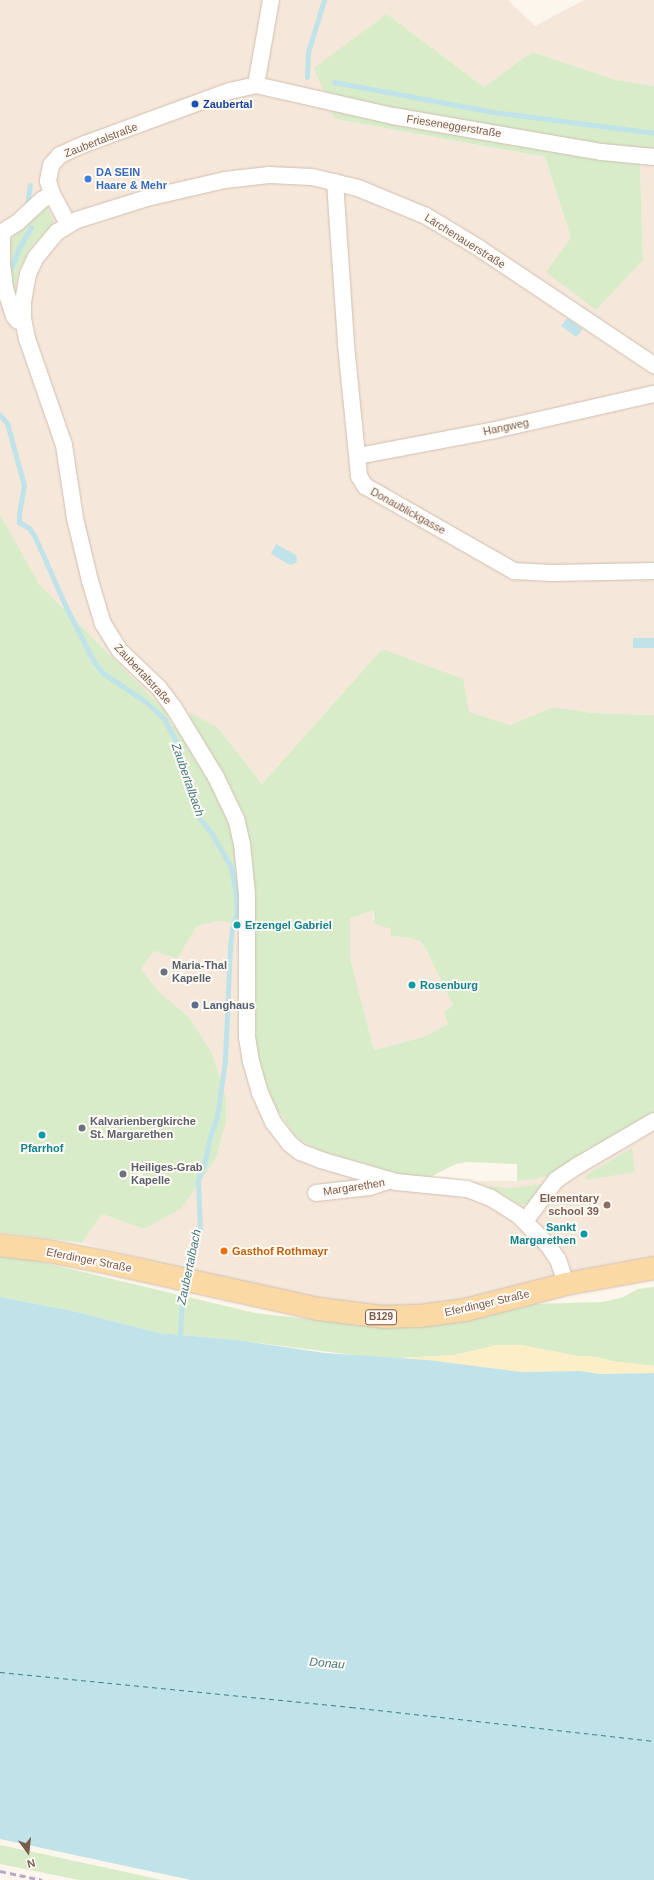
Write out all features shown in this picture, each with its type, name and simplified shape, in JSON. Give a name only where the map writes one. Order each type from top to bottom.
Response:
[{"type":"main road","name":"Eferdinger Straße","points":[[0,1245],[64,1254],[319,1309],[383,1317],[420,1316],[466,1310],[566,1284],[644,1270]]},
{"type":"street","points":[[256,85],[271,0]]},
{"type":"street","name":"Frieseneggerstraße","points":[[256,85],[393,116],[602,152],[652,157]]},
{"type":"street","name":"Zaubertalstraße","points":[[256,85],[223,94],[85,144],[60,155],[51,165],[48,181],[52,194],[68,224],[47,242],[32,266],[24,293],[22,307],[24,324],[30,347],[54,412],[64,445],[75,518],[90,581],[103,624],[117,647],[158,688],[174,708],[226,794],[238,824],[244,861],[248,915],[247,1037],[255,1076],[264,1104],[282,1136],[300,1152],[321,1160],[410,1184],[472,1190],[506,1206],[525,1221],[553,1252],[562,1269],[566,1284]]},
{"type":"street","name":"Lärchenauerstraße","points":[[68,224],[100,212],[147,198],[244,176],[288,175],[312,177],[335,182],[403,205],[448,228],[654,365]]},
{"type":"street","name":"Donaublickgasse","points":[[335,182],[346,345],[359,476],[365,486],[514,571],[552,573],[654,571]]},
{"type":"street","points":[[24,324],[17,320],[14,316],[6,288],[2,257],[2,230],[17,223],[42,200],[52,194]]},
{"type":"street","name":"Hangweg","points":[[358,456],[495,430],[654,394]]},
{"type":"street","points":[[525,1221],[538,1206],[548,1188],[559,1178],[654,1120]]},
{"type":"street","name":"Margarethen","points":[[316,1193],[370,1187],[391,1180]]},
{"type":"shaded area","points":[[0,0],[508,0],[535,26],[584,0],[654,0],[654,86],[616,80],[532,52],[484,87],[387,14],[335,119],[545,157],[571,238],[643,260],[640,162],[654,157],[654,715],[593,713],[553,707],[510,725],[469,713],[382,649],[262,784],[218,728],[173,727],[166,712],[39,584],[0,514]]},
{"type":"shaded area","points":[[373,910],[373,919],[391,929],[391,936],[420,941],[426,949],[453,1006],[448,1024],[423,1037],[374,1050],[350,958],[350,919]]},
{"type":"shaded area","points":[[219,921],[241,924],[255,950],[256,1045],[274,1106],[289,1128],[311,1147],[369,1166],[412,1176],[466,1181],[531,1180],[654,1114],[654,1258],[611,1264],[433,1306],[366,1308],[247,1285],[82,1243],[102,1214],[144,1229],[226,1121],[226,1097],[212,1053],[189,1017],[160,993],[141,969],[154,951],[177,959],[197,926]]},
{"type":"green space","points":[[387,14],[484,87],[532,52],[616,80],[654,86],[654,157],[640,162],[643,260],[596,310],[546,272],[571,238],[545,157],[335,119],[314,68]]},
{"type":"green space","points":[[45,202],[54,223],[31,247],[19,270],[13,296],[8,251],[14,235],[27,223]]},
{"type":"green space","points":[[0,514],[39,584],[166,712],[173,727],[191,713],[218,728],[262,784],[382,649],[463,679],[469,712],[510,725],[553,707],[593,713],[654,715],[654,1114],[550,1175],[531,1180],[517,1181],[517,1164],[466,1162],[456,1164],[428,1178],[396,1173],[321,1151],[302,1141],[294,1134],[274,1106],[260,1066],[256,1045],[255,950],[241,924],[219,921],[197,926],[177,959],[154,951],[141,969],[160,993],[189,1017],[212,1053],[226,1097],[226,1121],[216,1158],[182,1208],[144,1229],[102,1214],[82,1243],[0,1232]],"holes":[[[373,910],[375,924],[391,929],[391,936],[420,941],[426,949],[453,1006],[444,1011],[448,1024],[423,1037],[374,1050],[350,958],[350,919]]]},
{"type":"green space","points":[[632,1148],[635,1172],[586,1180],[586,1175]]},
{"type":"green space","points":[[543,1184],[531,1202],[524,1205],[517,1204],[505,1195],[485,1186],[511,1188]]},
{"type":"green space","points":[[0,1257],[24,1258],[255,1313],[377,1327],[446,1324],[535,1304],[603,1302],[623,1297],[638,1289],[654,1287],[654,1366],[611,1361],[596,1357],[578,1356],[520,1345],[498,1345],[455,1355],[400,1358],[369,1357],[237,1340],[159,1333],[73,1311],[0,1297]]},
{"type":"green space","points":[[0,1845],[162,1880],[79,1880],[0,1864]]},
{"type":"sand","points":[[498,1345],[520,1345],[578,1356],[596,1357],[611,1361],[654,1366],[654,1373],[600,1374],[580,1371],[522,1372],[428,1360],[400,1358],[455,1355]]},
{"type":"water","points":[[567,318],[582,329],[576,337],[561,326]]},
{"type":"water","points":[[276,544],[296,555],[296,563],[290,565],[271,554]]},
{"type":"water","points":[[633,638],[654,638],[654,648],[633,648]]},
{"type":"water","name":"Donau","points":[[0,1297],[73,1311],[159,1333],[237,1340],[325,1353],[428,1360],[522,1372],[580,1371],[600,1374],[654,1373],[654,1880],[191,1880],[0,1839]]},
{"type":"waterway","points":[[307,77],[308,52],[324,0]]},
{"type":"waterway","points":[[334,82],[493,112],[654,133]]},
{"type":"waterway","points":[[27,204],[30,185]]},
{"type":"waterway","points":[[10,271],[19,248],[31,227]]},
{"type":"waterway","name":"Zaubertalbach","points":[[0,415],[7,423],[24,485],[19,513],[19,522],[29,528],[35,537],[66,607],[94,662],[103,673],[146,702],[165,720],[184,763],[196,814],[212,834],[231,867],[236,894],[237,911],[232,928],[230,948],[225,1060],[217,1117],[210,1136],[205,1161],[198,1180],[200,1229],[189,1274]]},
{"type":"waterway","name":"Zaubertalbach","points":[[180,1335],[182,1301],[186,1286]]},
{"type":"ferry route","points":[[0,1672],[351,1707],[654,1741]]},
{"type":"railway","points":[[0,1871],[42,1880]]},
{"type":"place","name":"Zaubertal","points":[[195,104]]},
{"type":"place","name":"DA SEIN Haare & Mehr","points":[[88,179]]},
{"type":"place","name":"Erzengel Gabriel","points":[[237,925]]},
{"type":"place","name":"Maria-Thal Kapelle","points":[[164,972]]},
{"type":"place","name":"Rosenburg","points":[[412,985]]},
{"type":"place","name":"Langhaus","points":[[195,1005]]},
{"type":"place","name":"Kalvarienbergkirche St. Margarethen","points":[[82,1128]]},
{"type":"place","name":"Pfarrhof","points":[[42,1135]]},
{"type":"place","name":"Heiliges-Grab Kapelle","points":[[123,1174]]},
{"type":"place","name":"Elementary school 39","points":[[607,1205]]},
{"type":"place","name":"Sankt Margarethen","points":[[584,1234]]},
{"type":"place","name":"Gasthof Rothmayr","points":[[224,1251]]}]
